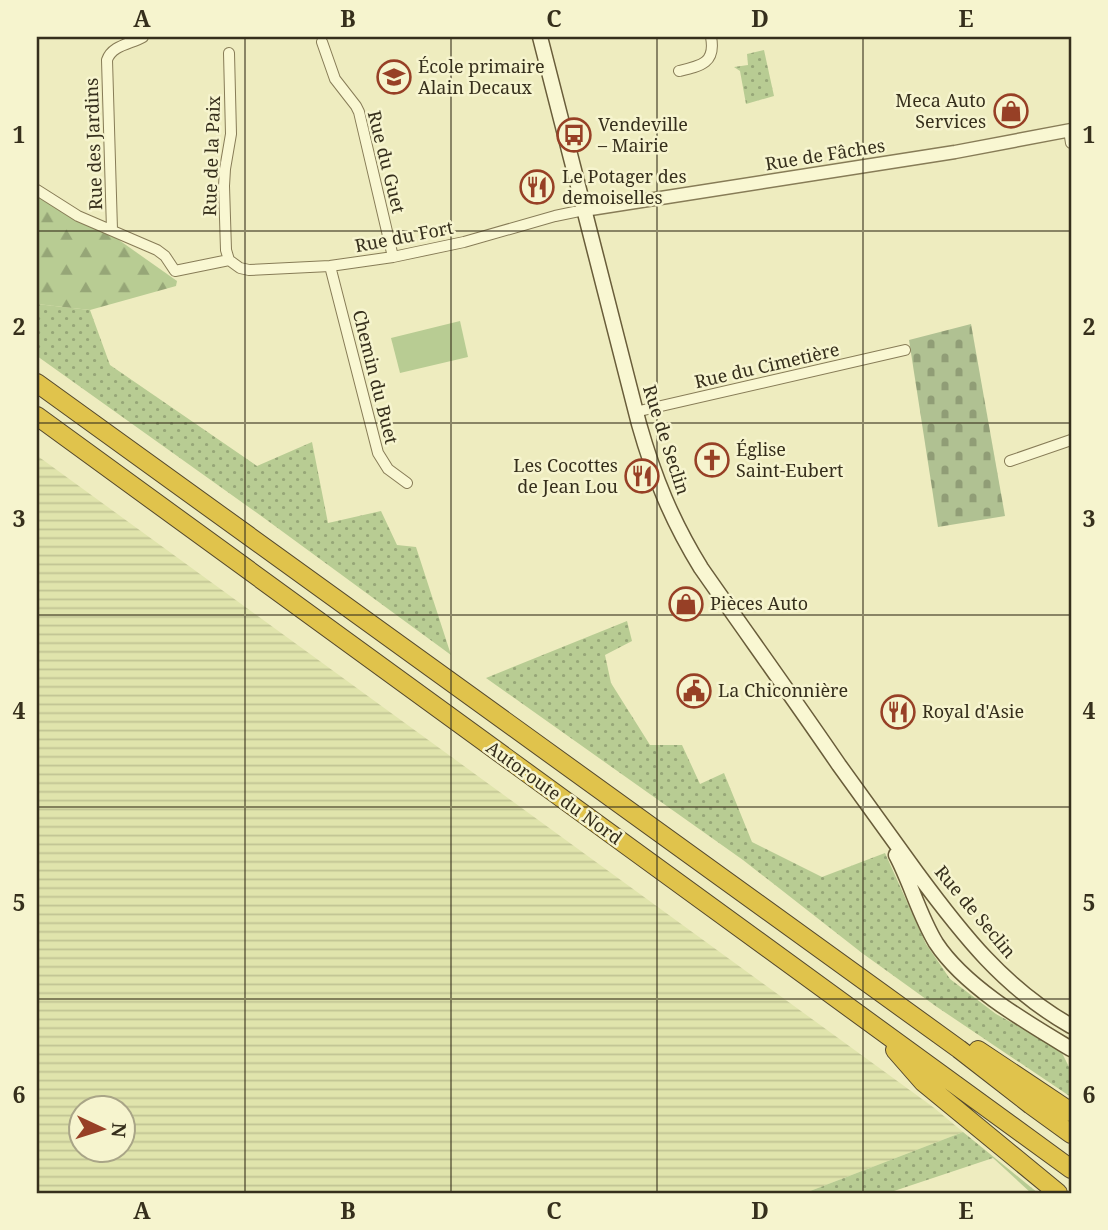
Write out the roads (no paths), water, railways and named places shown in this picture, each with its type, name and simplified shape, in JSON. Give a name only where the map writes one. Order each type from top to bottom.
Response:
[{"type":"highway","name":"Autoroute du Nord","points":[[37,383],[959,1049],[1071,1134]]},
{"type":"highway","name":"Autoroute du Nord","points":[[37,416],[1071,1170]]},
{"type":"highway","points":[[872,1024],[923,1082],[1058,1193]]},
{"type":"highway","points":[[959,1049],[974,1047],[1071,1112]]},
{"type":"main road","name":"Rue de Seclin","points":[[540,37],[635,412],[657,481],[690,550],[867,805],[953,921],[985,959],[1027,997],[1071,1026]]},
{"type":"main road","name":"Rue de Seclin","points":[[867,805],[900,862],[930,932],[947,957],[964,975],[1001,1004],[1071,1049]]},
{"type":"street","name":"Rue des Jardins","points":[[112,230],[107,60],[113,50],[143,37]]},
{"type":"street","points":[[679,71],[708,60],[712,52],[710,37]]},
{"type":"street","name":"Rue du Guet","points":[[322,42],[335,79],[359,112],[393,257]]},
{"type":"street","name":"Rue de la Paix","points":[[229,53],[231,134],[224,186],[226,250],[229,260]]},
{"type":"street","name":"Rue de Fâches","points":[[584,210],[1070,134]]},
{"type":"street","points":[[37,190],[78,216],[157,250],[165,256],[175,271],[229,260]]},
{"type":"street","name":"Rue du Fort","points":[[229,260],[236,267],[246,270],[330,266],[393,257],[464,242],[584,210]]},
{"type":"street","name":"Chemin du Buet","points":[[330,266],[380,458],[393,474],[407,483]]},
{"type":"street","name":"Rue du Cimetière","points":[[635,412],[905,350]]},
{"type":"street","points":[[1010,461],[1071,440]]},
{"type":"place","name":"École primaire Alain Decaux","points":[[394,77]]},
{"type":"place","name":"Meca Auto Services","points":[[1011,111]]},
{"type":"place","name":"Vendeville – Mairie","points":[[574,135]]},
{"type":"place","name":"Le Potager des demoiselles","points":[[537,187]]},
{"type":"place","name":"Église Saint-Eubert","points":[[712,460]]},
{"type":"place","name":"Les Cocottes de Jean Lou","points":[[642,476]]},
{"type":"place","name":"Pièces Auto","points":[[686,604]]},
{"type":"place","name":"La Chiconnière","points":[[694,691]]},
{"type":"place","name":"Royal d'Asie","points":[[898,712]]}]
